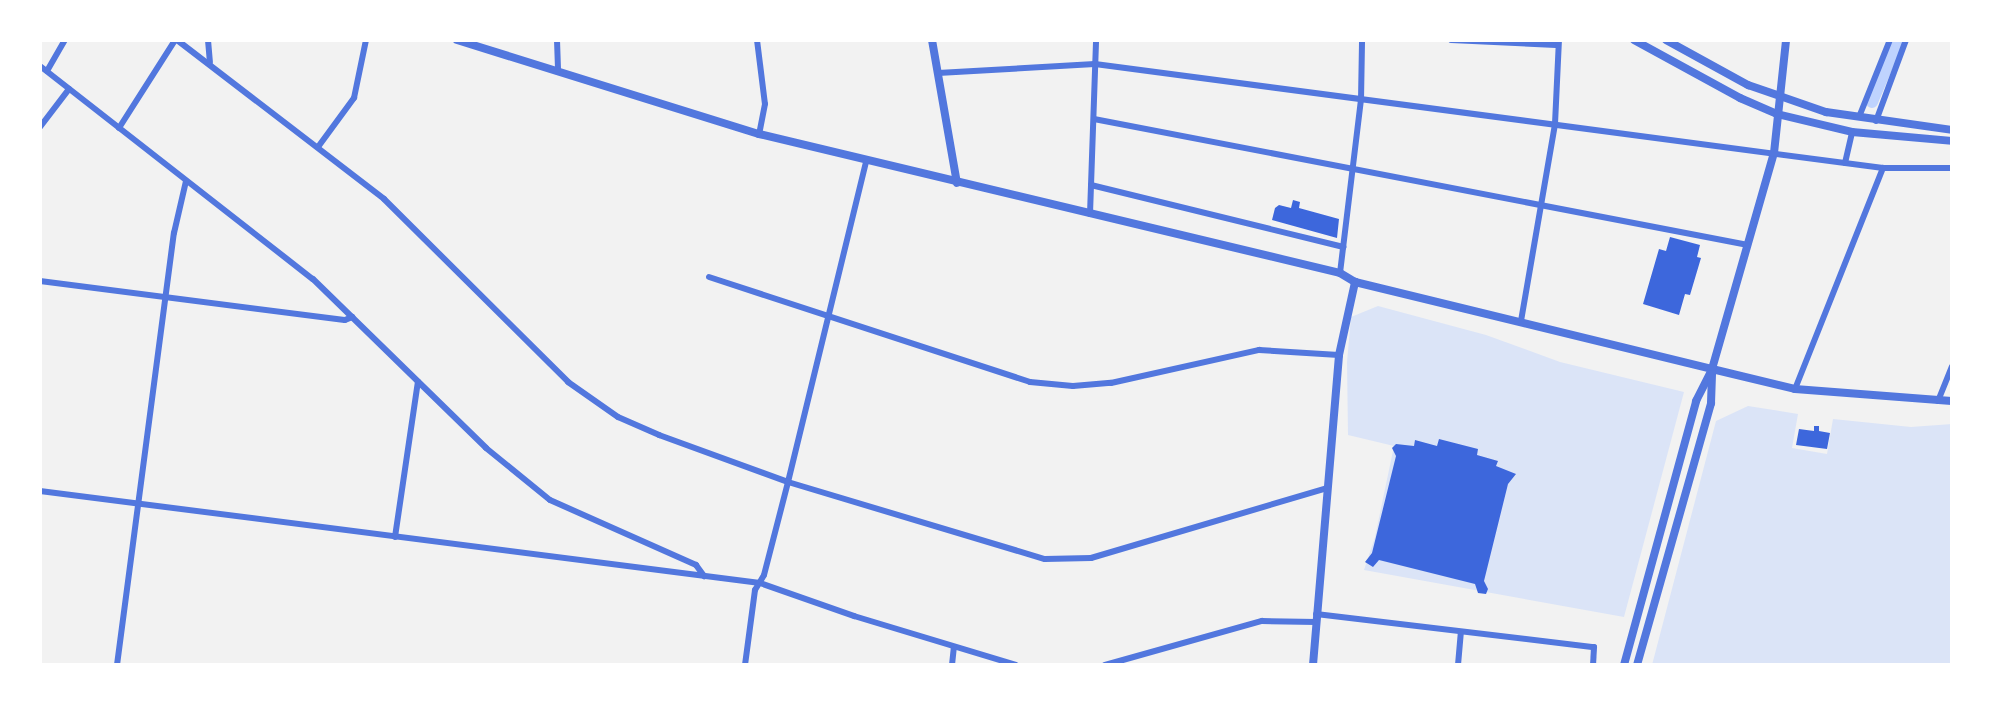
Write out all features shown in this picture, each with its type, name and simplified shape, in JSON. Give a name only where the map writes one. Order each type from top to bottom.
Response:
[{"type":"street","points":[[47,71],[65,40]]},
{"type":"street","points":[[119,128],[176,40],[210,62],[384,199],[568,382],[618,417],[788,482],[1019,553],[1065,560],[1091,558],[1327,488]]},
{"type":"street","points":[[208,40],[210,62]]},
{"type":"street","points":[[318,147],[354,98],[366,40]]},
{"type":"street","points":[[457,40],[759,134],[1340,273],[1355,282],[1712,369],[1795,389],[1952,401]]},
{"type":"street","points":[[557,40],[559,74]]},
{"type":"street","points":[[757,40],[765,104],[759,134]]},
{"type":"street","points":[[932,40],[957,183]]},
{"type":"street","points":[[1090,214],[1096,40]]},
{"type":"street","points":[[1340,273],[1361,100],[1362,40]]},
{"type":"street","points":[[1451,40],[1558,42],[1555,124],[1521,321]]},
{"type":"street","points":[[1634,40],[1740,98],[1777,114],[1852,132],[1952,141]]},
{"type":"street","points":[[1666,40],[1748,85],[1826,112],[1952,130]]},
{"type":"street","points":[[1624,665],[1696,401],[1712,369],[1774,153],[1786,40]]},
{"type":"street","points":[[1859,117],[1890,40]]},
{"type":"street","points":[[1876,121],[1906,40]]},
{"type":"street","points":[[938,73],[1095,64],[1883,168],[1952,168]]},
{"type":"street","points":[[40,66],[313,279],[486,448],[550,500],[696,565],[705,576]]},
{"type":"street","points":[[40,127],[69,89]]},
{"type":"street","points":[[1094,119],[1748,245]]},
{"type":"street","points":[[1845,163],[1852,132]]},
{"type":"street","points":[[745,665],[755,590],[760,583],[788,482],[866,161]]},
{"type":"street","points":[[1795,389],[1883,168]]},
{"type":"street","points":[[117,665],[174,233],[186,181]]},
{"type":"street","points":[[1091,185],[1344,247]]},
{"type":"street","points":[[709,277],[1030,382],[1073,386],[1111,383],[1259,350],[1339,355]]},
{"type":"street","points":[[40,281],[345,320],[352,317]]},
{"type":"street","points":[[1313,665],[1339,355],[1355,282]]},
{"type":"street","points":[[1938,401],[1952,367]]},
{"type":"street","points":[[1637,665],[1711,403],[1712,369]]},
{"type":"street","points":[[395,537],[418,382]]},
{"type":"street","points":[[1938,401],[1952,383]]},
{"type":"street","points":[[40,491],[760,583],[1016,665]]},
{"type":"street","points":[[1105,665],[1262,621],[1316,618],[1594,647],[1593,665]]},
{"type":"street","points":[[1458,665],[1461,633]]},
{"type":"street","points":[[952,665],[954,647]]},
{"type":"shaded area","points":[[1378,306],[1486,335],[1560,362],[1684,392],[1624,617],[1364,570],[1375,537],[1394,446],[1348,435],[1347,362],[1351,317]]},
{"type":"shaded area","points":[[1748,406],[1798,414],[1792,448],[1827,454],[1833,419],[1911,427],[1952,424],[1952,665],[1652,665],[1716,421]]},
{"type":"building","points":[[1293,200],[1300,202],[1299,208],[1339,219],[1337,238],[1272,220],[1275,208],[1279,205],[1291,208]]},
{"type":"building","points":[[1670,237],[1700,245],[1697,257],[1701,258],[1690,295],[1685,294],[1679,315],[1643,304],[1659,249],[1666,251]]},
{"type":"building","points":[[1814,426],[1819,426],[1819,431],[1830,433],[1827,449],[1796,445],[1799,429],[1814,431]]},
{"type":"building","points":[[1439,439],[1478,449],[1477,455],[1498,461],[1496,466],[1516,474],[1508,484],[1484,581],[1488,589],[1486,594],[1478,593],[1475,584],[1379,560],[1373,567],[1365,562],[1372,553],[1396,456],[1392,448],[1396,444],[1414,446],[1415,440],[1437,446]]},
{"type":"waterway","points":[[1872,102],[1898,40]]}]
